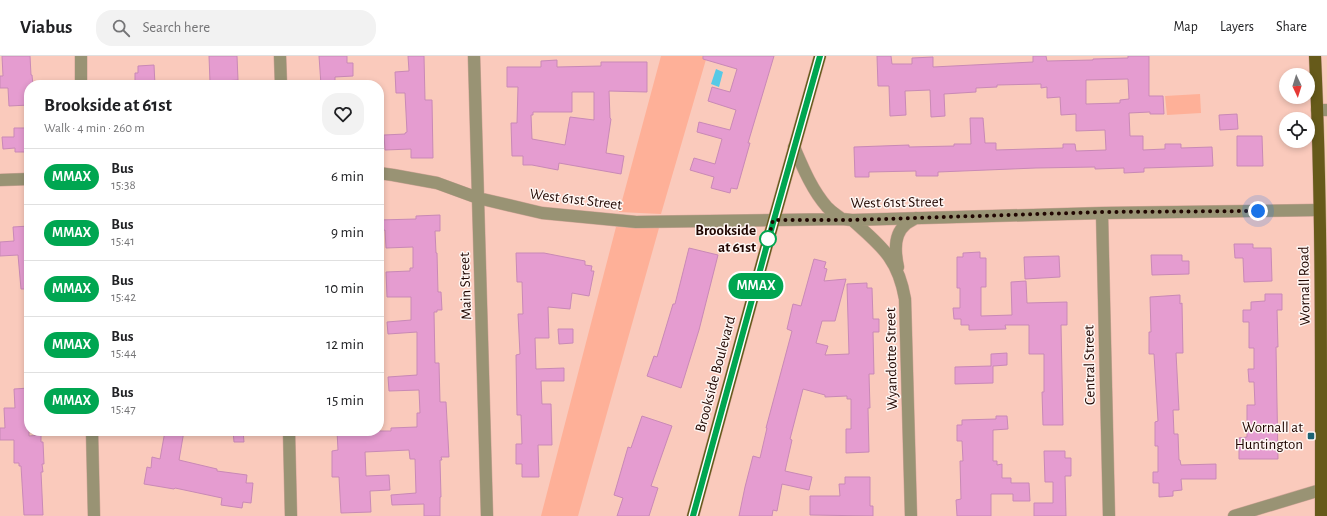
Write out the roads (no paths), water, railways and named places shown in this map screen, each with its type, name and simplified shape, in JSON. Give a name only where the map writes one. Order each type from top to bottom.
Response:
[{"type":"main road","name":"Brookside Boulevard","points":[[693,516],[773,220],[820,56]]},
{"type":"main road","name":"Wornall Road","points":[[1315,56],[1322,110],[1319,210],[1324,294],[1324,489],[1320,516]]},
{"type":"street","points":[[80,56],[82,80]]},
{"type":"street","points":[[280,56],[280,80]]},
{"type":"street","name":"Main Street","points":[[474,56],[487,516]]},
{"type":"street","name":"Wyandotte Street","points":[[794,147],[808,180],[828,208],[873,239],[891,258],[899,274],[905,299],[911,516]]},
{"type":"street","name":"West 61st Street","points":[[384,173],[437,183],[478,198],[542,213],[636,222],[847,220],[1102,212],[1319,210]]},
{"type":"street","points":[[0,180],[24,179]]},
{"type":"street","name":"Central Street","points":[[1102,212],[1109,516]]},
{"type":"street","points":[[899,274],[896,251],[899,233],[905,225],[917,218]]},
{"type":"street","points":[[92,436],[94,516]]},
{"type":"street","points":[[289,436],[291,516]]},
{"type":"street","points":[[1234,516],[1324,489]]},
{"type":"water","points":[[716,69],[723,72],[719,87],[711,84]]},
{"type":"place","name":"Brookside at 61st","points":[[768,239]]},
{"type":"place","name":"Wornall at Huntington","points":[[1311,436]]}]
